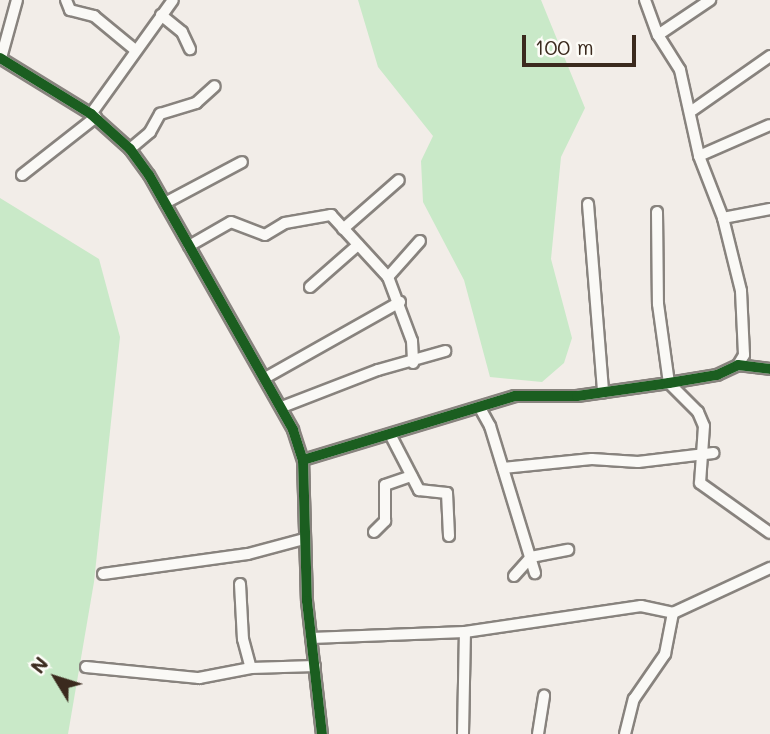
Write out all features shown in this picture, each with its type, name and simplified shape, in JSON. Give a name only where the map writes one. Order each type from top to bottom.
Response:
[{"type":"street","points":[[17,0],[1,58],[94,116],[130,149],[165,203],[282,407],[303,460],[304,539],[311,638],[322,734]]},
{"type":"street","points":[[66,0],[70,10],[94,16],[134,49]]},
{"type":"street","points":[[22,175],[94,116],[134,49],[173,0]]},
{"type":"street","points":[[645,0],[658,35],[680,70],[693,110],[699,156],[723,218],[741,291],[744,355],[738,365]]},
{"type":"street","points":[[658,35],[710,0]]},
{"type":"street","points":[[161,15],[182,32],[190,49]]},
{"type":"street","points":[[693,110],[770,56]]},
{"type":"street","points":[[130,149],[150,132],[165,110],[189,107],[215,86]]},
{"type":"street","points":[[699,156],[770,125]]},
{"type":"street","points":[[165,203],[242,162]]},
{"type":"street","points":[[343,229],[399,180]]},
{"type":"street","points":[[588,204],[603,392]]},
{"type":"street","points":[[723,218],[770,209]]},
{"type":"street","points":[[657,212],[658,304],[669,383],[698,412],[708,454],[700,483],[706,491],[770,533]]},
{"type":"street","points":[[189,246],[231,222],[265,235],[285,223],[326,213],[388,277],[400,302],[412,341],[412,363]]},
{"type":"street","points":[[388,277],[420,241]]},
{"type":"street","points":[[310,287],[358,245]]},
{"type":"street","points":[[265,379],[400,302]]},
{"type":"street","points":[[282,407],[378,370],[412,363],[445,351]]},
{"type":"street","points":[[303,460],[339,446],[391,436],[515,396],[603,392],[669,383],[717,374],[738,365],[770,369]]},
{"type":"street","points":[[480,408],[503,468],[535,573]]},
{"type":"street","points":[[391,436],[419,490],[447,493],[449,536]]},
{"type":"street","points":[[503,468],[550,461],[638,462],[708,454]]},
{"type":"street","points":[[374,532],[385,521],[385,485],[411,476]]},
{"type":"street","points":[[103,573],[247,554],[304,539]]},
{"type":"street","points":[[514,576],[531,557],[568,550]]},
{"type":"street","points":[[311,638],[466,632],[641,606],[673,613],[770,568]]},
{"type":"street","points":[[240,584],[243,639],[251,668]]},
{"type":"street","points":[[625,734],[634,699],[665,654],[673,613]]},
{"type":"street","points":[[463,734],[466,632]]},
{"type":"street","points":[[86,667],[199,678],[251,668],[315,666]]},
{"type":"street","points":[[538,734],[544,695]]},
{"type":"green space","points":[[358,0],[541,0],[585,108],[561,157],[551,259],[572,338],[564,363],[542,382],[490,377],[464,280],[423,202],[421,161],[433,136],[378,67]]},
{"type":"green space","points":[[0,198],[99,259],[120,337],[94,582],[68,734],[0,734]]},
{"type":"cycle path","points":[[0,58],[91,114],[130,149],[149,175],[293,430],[303,460],[307,601],[322,734]]},
{"type":"cycle path","points":[[303,460],[515,396],[577,396],[717,375],[738,365],[770,369]]}]
